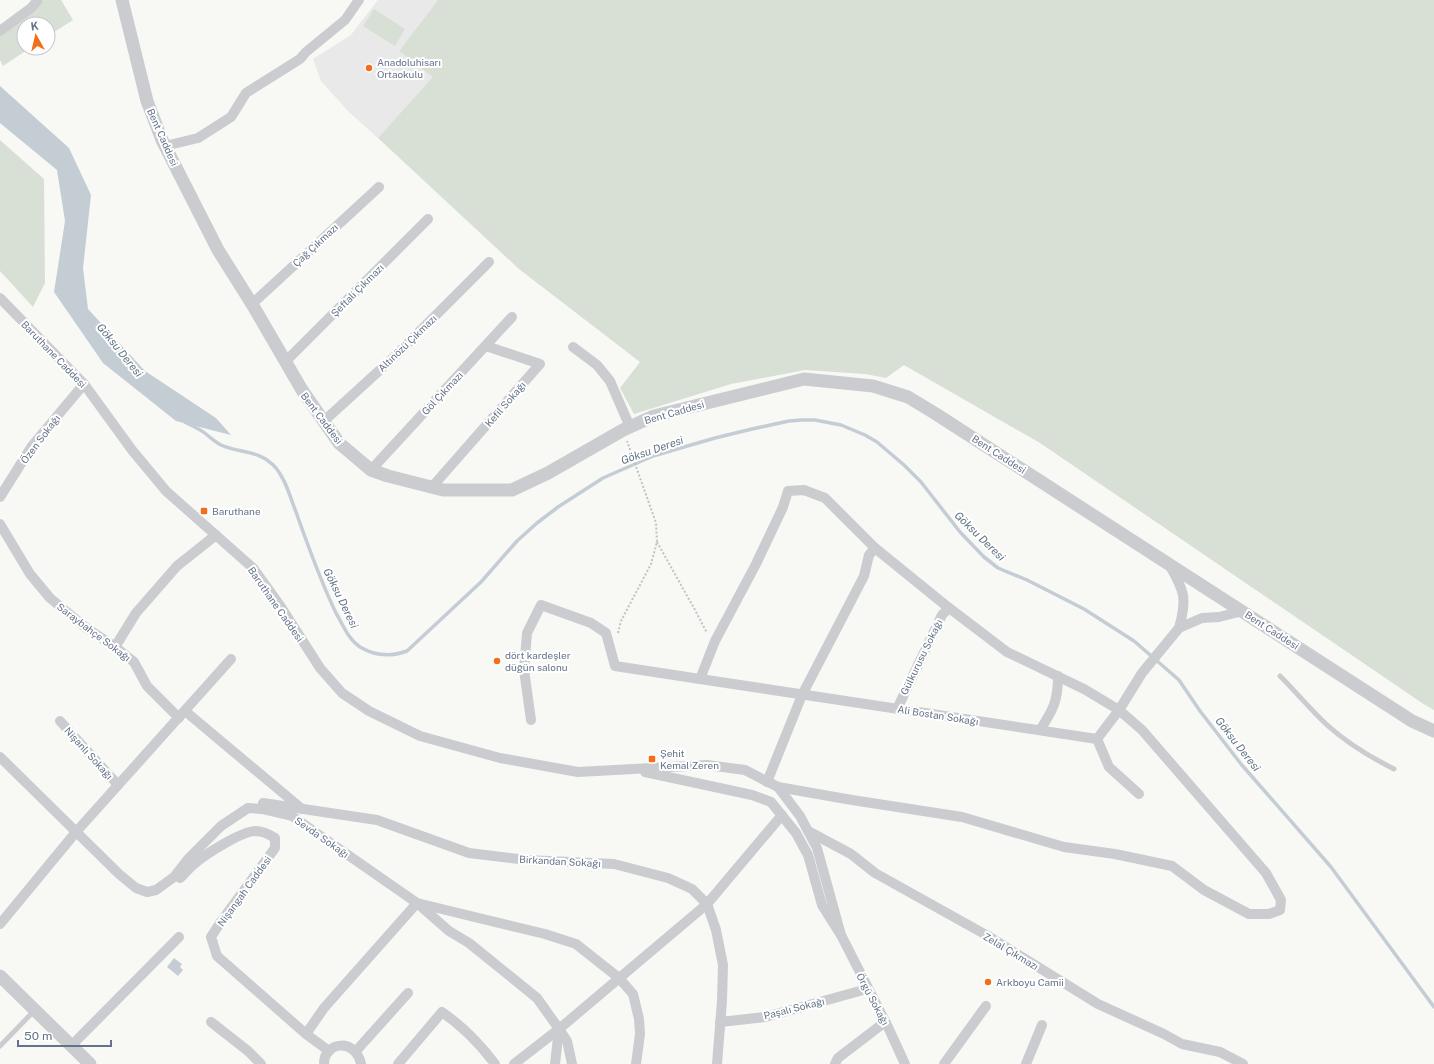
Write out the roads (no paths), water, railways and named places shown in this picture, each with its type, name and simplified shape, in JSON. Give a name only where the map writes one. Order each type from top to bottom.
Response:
[{"type":"street","points":[[0,32],[31,8],[38,0]]},
{"type":"street","name":"Bent Caddesi","points":[[122,0],[147,101],[165,146],[218,250],[252,304],[302,390],[324,422],[339,443],[372,470],[388,476],[443,490],[512,490],[548,473],[626,428],[654,416],[804,379],[873,386],[908,397],[1168,562],[1412,721],[1434,731]]},
{"type":"street","points":[[165,146],[198,138],[231,117],[246,93],[300,59],[306,52],[345,20],[359,0]]},
{"type":"street","name":"Çağ Çıkmazı","points":[[252,304],[378,186]]},
{"type":"street","name":"Şeftali Çıkmazı","points":[[286,361],[428,219]]},
{"type":"street","name":"Altınözü Çıkmazı","points":[[324,422],[393,358],[489,262]]},
{"type":"street","name":"Baruthane Caddesi","points":[[0,298],[84,384],[132,450],[166,491],[253,568],[281,607],[320,668],[342,693],[369,711],[420,736],[500,758],[578,772],[630,769]]},
{"type":"street","name":"Göl Çıkmazı","points":[[372,470],[512,317]]},
{"type":"street","name":"Kefil Sokağı","points":[[432,487],[540,364],[486,346]]},
{"type":"street","points":[[573,347],[597,365],[610,381],[626,428]]},
{"type":"street","name":"Özen Sokağı","points":[[0,496],[32,446],[84,384]]},
{"type":"street","points":[[630,769],[707,765],[746,770],[778,787],[962,817],[1064,846],[1116,854],[1172,866],[1204,890],[1248,914],[1269,914],[1280,910],[1281,900],[1266,873],[1142,730],[1119,710],[1084,689],[1007,652],[949,608],[875,548],[825,498],[804,490],[788,491],[783,507],[756,564],[713,646],[700,680]]},
{"type":"street","name":"Saraybahçe Sokağı","points":[[0,524],[30,574],[50,598],[86,627],[116,647],[134,662],[147,686],[302,809]]},
{"type":"street","points":[[116,647],[136,613],[167,578],[178,566],[216,535]]},
{"type":"street","points":[[767,782],[802,695],[864,576],[869,555],[875,548]]},
{"type":"street","points":[[1139,794],[1109,767],[1097,739],[1119,710],[1142,673],[1179,628],[1184,608],[1184,594],[1168,562]]},
{"type":"street","name":"Ali Bostan Sokağı","points":[[531,720],[524,670],[527,633],[541,605],[590,623],[606,633],[615,666],[1097,739]]},
{"type":"street","name":"Gülkurusu Sokağı","points":[[897,709],[942,615],[949,608]]},
{"type":"street","points":[[1179,628],[1202,618],[1243,611]]},
{"type":"street","points":[[0,924],[76,832],[231,659]]},
{"type":"street","points":[[1040,730],[1053,710],[1058,689],[1058,676]]},
{"type":"street","name":"Nişanlı Sokağı","points":[[60,721],[118,785]]},
{"type":"street","points":[[0,758],[119,874],[136,888],[147,892],[158,889],[174,877],[188,859],[221,826],[248,808]]},
{"type":"street","points":[[630,769],[752,795],[771,802],[796,833],[808,855],[822,905],[841,935]]},
{"type":"street","points":[[778,787],[800,816],[818,848],[841,935]]},
{"type":"street","name":"Birkandan Sokağı","points":[[248,808],[262,803],[377,820],[469,853],[527,860],[614,864],[668,878],[692,889],[708,904],[716,930],[723,965],[717,1064]]},
{"type":"street","name":"Sevda Sokaḡı","points":[[248,808],[262,809],[292,816],[417,902],[449,931],[469,943],[537,998],[567,1041],[572,1064]]},
{"type":"street","points":[[514,1064],[559,1029],[708,904],[782,814]]},
{"type":"street","name":"Nişangah Caddesi","points":[[158,889],[164,888],[175,882],[193,865],[213,850],[240,836],[254,831],[268,834],[275,838],[275,848],[211,937],[217,956],[306,1034],[329,1051]]},
{"type":"street","name":"Zelal Çıkmazı","points":[[808,831],[851,854],[875,873],[988,936],[1098,1004],[1164,1034],[1182,1044],[1220,1052],[1243,1064]]},
{"type":"street","points":[[306,1034],[324,1008],[417,902],[544,934],[576,944],[618,978],[633,994],[639,1019],[640,1034],[636,1064]]},
{"type":"street","name":"Örgü Sokağı","points":[[841,935],[905,1064]]},
{"type":"street","points":[[71,1046],[179,937]]},
{"type":"street","points":[[0,976],[90,1064]]},
{"type":"street","name":"Paşalı Sokağı","points":[[720,1022],[765,1016],[868,989]]},
{"type":"street","points":[[356,1051],[408,993]]},
{"type":"street","points":[[944,1064],[986,1006]]},
{"type":"street","points":[[398,1064],[442,1012],[456,1022],[495,1064]]},
{"type":"street","points":[[211,1022],[262,1064]]},
{"type":"street","points":[[835,1064],[838,1058],[885,1022]]},
{"type":"street","points":[[1026,1064],[1042,1026]]},
{"type":"street","points":[[555,1064],[559,1029]]},
{"type":"street","points":[[324,1064],[326,1055],[329,1051],[334,1047],[342,1046],[349,1047],[356,1051],[361,1064]]},
{"type":"lane","points":[[1280,676],[1326,725],[1338,735],[1364,753],[1394,770]]},
{"type":"lane","points":[[0,1046],[35,1010]]},
{"type":"water","points":[[0,86],[69,148],[91,195],[83,268],[88,309],[145,371],[216,418],[231,435],[176,421],[103,363],[54,292],[65,221],[57,170],[0,123]]},
{"type":"water","points":[[174,958],[182,964],[180,967],[183,970],[178,976],[167,967]]},
{"type":"waterway","name":"Göksu Deresi","points":[[185,422],[221,445],[256,455],[270,462],[276,468],[288,489],[325,588],[346,632],[360,647],[383,655],[407,651],[481,582],[517,541],[537,523],[558,507],[603,478],[653,456],[715,438],[789,421],[815,420],[841,425],[865,435],[877,442],[904,465],[921,482],[960,532],[984,557],[998,568],[1027,580],[1084,609],[1134,641],[1179,680],[1200,711],[1241,764],[1331,867],[1434,1007]]},
{"type":"place","name":"Anadoluhisarı Ortaokulu","points":[[369,68]]},
{"type":"place","name":"Baruthane","points":[[204,511]]},
{"type":"place","name":"dört kardeşler düğün salonu","points":[[497,661]]},
{"type":"place","name":"Şehit Kemal Zeren","points":[[652,759]]},
{"type":"place","name":"Arkboyu Camii","points":[[988,982]]}]
